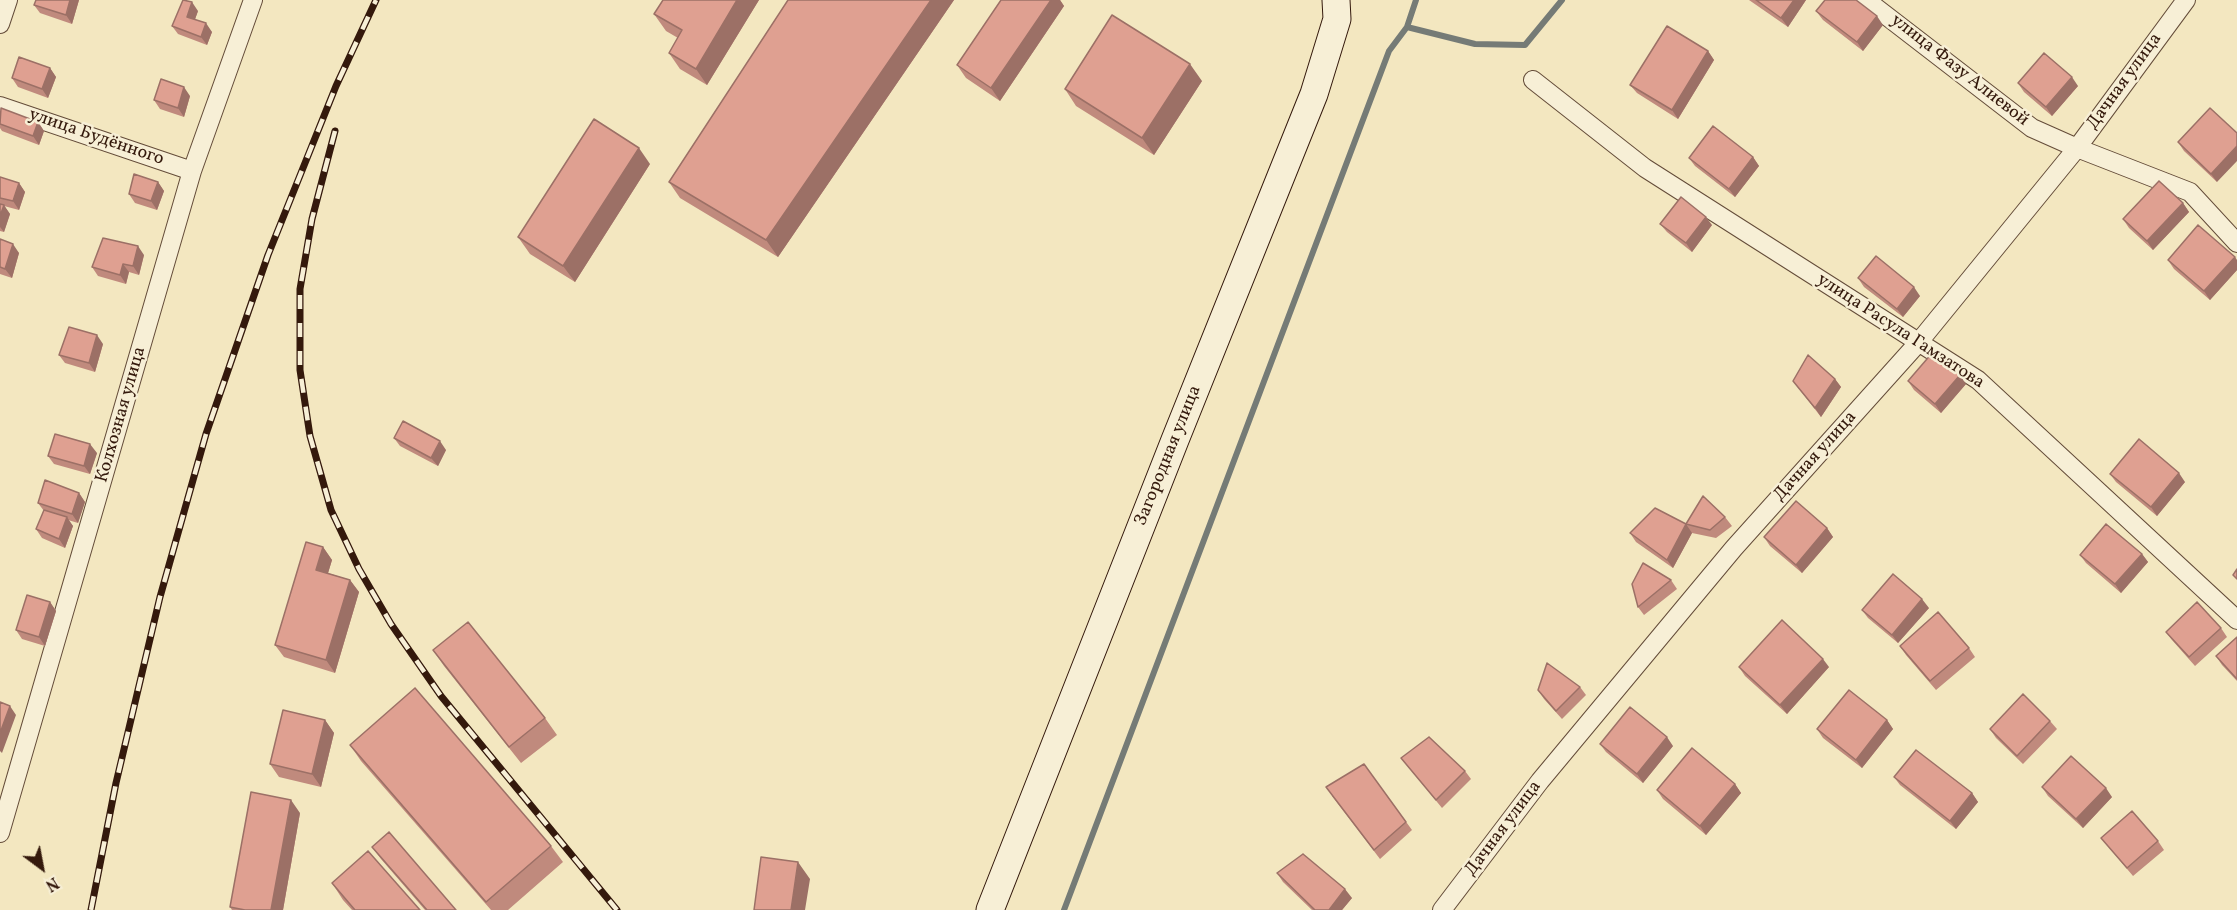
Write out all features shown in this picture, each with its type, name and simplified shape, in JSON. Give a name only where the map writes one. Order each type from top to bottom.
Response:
[{"type":"main road","name":"Загородная улица","points":[[990,910],[1170,451],[1314,94],[1337,19],[1336,0]]},
{"type":"street","points":[[0,24],[8,0]]},
{"type":"street","name":"Колхозная улица","points":[[0,833],[6,791],[192,171],[253,0]]},
{"type":"street","name":"улица Фазу Алиевой","points":[[1866,0],[2032,128],[2190,192],[2237,243]]},
{"type":"street","name":"Дачная улица","points":[[1442,910],[1540,781],[1726,557],[1918,343],[2077,148],[2186,0]]},
{"type":"street","name":"улица Расула Гамзатова","points":[[1533,81],[1645,168],[1978,380],[2237,620]]},
{"type":"street","name":"улица Будённого","points":[[0,106],[192,171]]},
{"type":"building","points":[[36,0],[70,0],[66,15],[34,5]]},
{"type":"building","points":[[183,0],[192,2],[187,17],[206,23],[201,37],[172,26]]},
{"type":"building","points":[[663,0],[737,0],[696,69],[669,53],[682,30],[654,14]]},
{"type":"building","points":[[788,0],[931,0],[766,240],[669,182]]},
{"type":"building","points":[[1001,0],[1051,0],[991,88],[957,65]]},
{"type":"building","points":[[1756,0],[1794,0],[1781,18]]},
{"type":"building","points":[[1825,0],[1856,0],[1877,16],[1857,42],[1816,11]]},
{"type":"building","points":[[1112,15],[1190,64],[1142,138],[1065,89]]},
{"type":"building","points":[[1667,26],[1708,51],[1672,110],[1630,85]]},
{"type":"building","points":[[2044,53],[2072,77],[2046,107],[2018,83]]},
{"type":"building","points":[[19,57],[50,68],[42,89],[12,78]]},
{"type":"building","points":[[161,79],[184,87],[178,108],[154,100]]},
{"type":"building","points":[[1,108],[38,122],[33,136],[0,124]]},
{"type":"building","points":[[2210,108],[2237,133],[2237,146],[2211,174],[2178,142]]},
{"type":"building","points":[[594,119],[639,148],[563,266],[518,237]]},
{"type":"building","points":[[1713,126],[1753,157],[1729,189],[1689,158]]},
{"type":"building","points":[[134,174],[158,182],[151,201],[129,194]]},
{"type":"building","points":[[0,177],[19,183],[13,201],[0,198]]},
{"type":"building","points":[[2159,181],[2183,203],[2147,241],[2123,219]]},
{"type":"building","points":[[1681,197],[1706,217],[1686,243],[1660,224]]},
{"type":"building","points":[[0,204],[4,205],[0,216]]},
{"type":"building","points":[[2198,225],[2235,257],[2204,291],[2168,260]]},
{"type":"building","points":[[103,238],[138,246],[133,266],[123,264],[120,275],[92,267]]},
{"type":"building","points":[[0,239],[13,244],[5,269],[0,267]]},
{"type":"building","points":[[1876,256],[1914,287],[1897,309],[1858,278]]},
{"type":"building","points":[[69,327],[97,335],[89,363],[59,355]]},
{"type":"building","points":[[1933,352],[1960,375],[1935,404],[1908,381]]},
{"type":"building","points":[[1808,355],[1835,379],[1815,408],[1793,381]]},
{"type":"building","points":[[403,421],[440,441],[431,458],[394,438]]},
{"type":"building","points":[[55,434],[90,444],[84,466],[48,456]]},
{"type":"building","points":[[2139,439],[2179,473],[2151,507],[2110,474]]},
{"type":"building","points":[[45,480],[79,493],[72,514],[38,503]]},
{"type":"building","points":[[1703,496],[1725,517],[1710,530],[1686,524]]},
{"type":"building","points":[[1796,501],[1827,528],[1796,565],[1764,537]]},
{"type":"building","points":[[1655,508],[1686,524],[1667,560],[1630,533]]},
{"type":"building","points":[[44,510],[67,517],[59,539],[36,529]]},
{"type":"building","points":[[2106,524],[2142,554],[2115,584],[2080,555]]},
{"type":"building","points":[[306,542],[323,547],[316,570],[350,580],[326,660],[275,645]]},
{"type":"building","points":[[1643,563],[1671,580],[1638,607],[1632,584]]},
{"type":"building","points":[[1893,574],[1922,599],[1892,635],[1862,610]]},
{"type":"building","points":[[27,595],[50,602],[39,637],[16,630]]},
{"type":"building","points":[[2197,602],[2221,628],[2189,657],[2166,632]]},
{"type":"building","points":[[1938,612],[1969,648],[1930,681],[1900,646]]},
{"type":"building","points":[[1782,620],[1823,659],[1780,705],[1739,667]]},
{"type":"building","points":[[468,622],[545,718],[509,747],[433,650]]},
{"type":"building","points":[[2237,637],[2237,679],[2216,656]]},
{"type":"building","points":[[1547,663],[1580,687],[1556,711],[1538,690]]},
{"type":"building","points":[[415,688],[551,846],[486,902],[350,745]]},
{"type":"building","points":[[1849,690],[1887,720],[1856,760],[1817,729]]},
{"type":"building","points":[[2023,694],[2050,721],[2017,756],[1990,729]]},
{"type":"building","points":[[0,702],[10,706],[0,733]]},
{"type":"building","points":[[1630,707],[1667,737],[1637,774],[1600,744]]},
{"type":"building","points":[[283,710],[325,720],[312,774],[270,764]]},
{"type":"building","points":[[1429,737],[1465,771],[1436,800],[1401,758]]},
{"type":"building","points":[[1692,748],[1735,784],[1700,826],[1657,790]]},
{"type":"building","points":[[1916,750],[1972,793],[1950,821],[1894,777]]},
{"type":"building","points":[[2071,756],[2106,788],[2076,819],[2042,787]]},
{"type":"building","points":[[1364,764],[1406,822],[1374,850],[1326,787]]},
{"type":"building","points":[[251,792],[291,800],[271,910],[245,910],[230,907]]},
{"type":"building","points":[[2132,811],[2158,841],[2127,868],[2101,838]]},
{"type":"building","points":[[389,832],[456,910],[427,910],[372,847]]},
{"type":"building","points":[[368,851],[420,910],[355,910],[332,883]]},
{"type":"building","points":[[1303,854],[1345,889],[1329,910],[1315,910],[1277,873]]},
{"type":"building","points":[[761,857],[798,862],[791,910],[754,910]]},
{"type":"waterway","points":[[1064,910],[1389,51],[1407,27],[1416,0]]},
{"type":"waterway","points":[[1407,27],[1475,44],[1525,45],[1562,0]]},
{"type":"railway","points":[[91,910],[116,783],[160,597],[206,434],[268,255],[336,86],[376,0]]},
{"type":"railway","points":[[335,131],[312,219],[300,289],[300,370],[310,436],[331,510],[359,569],[391,624],[441,696],[617,910]]}]
